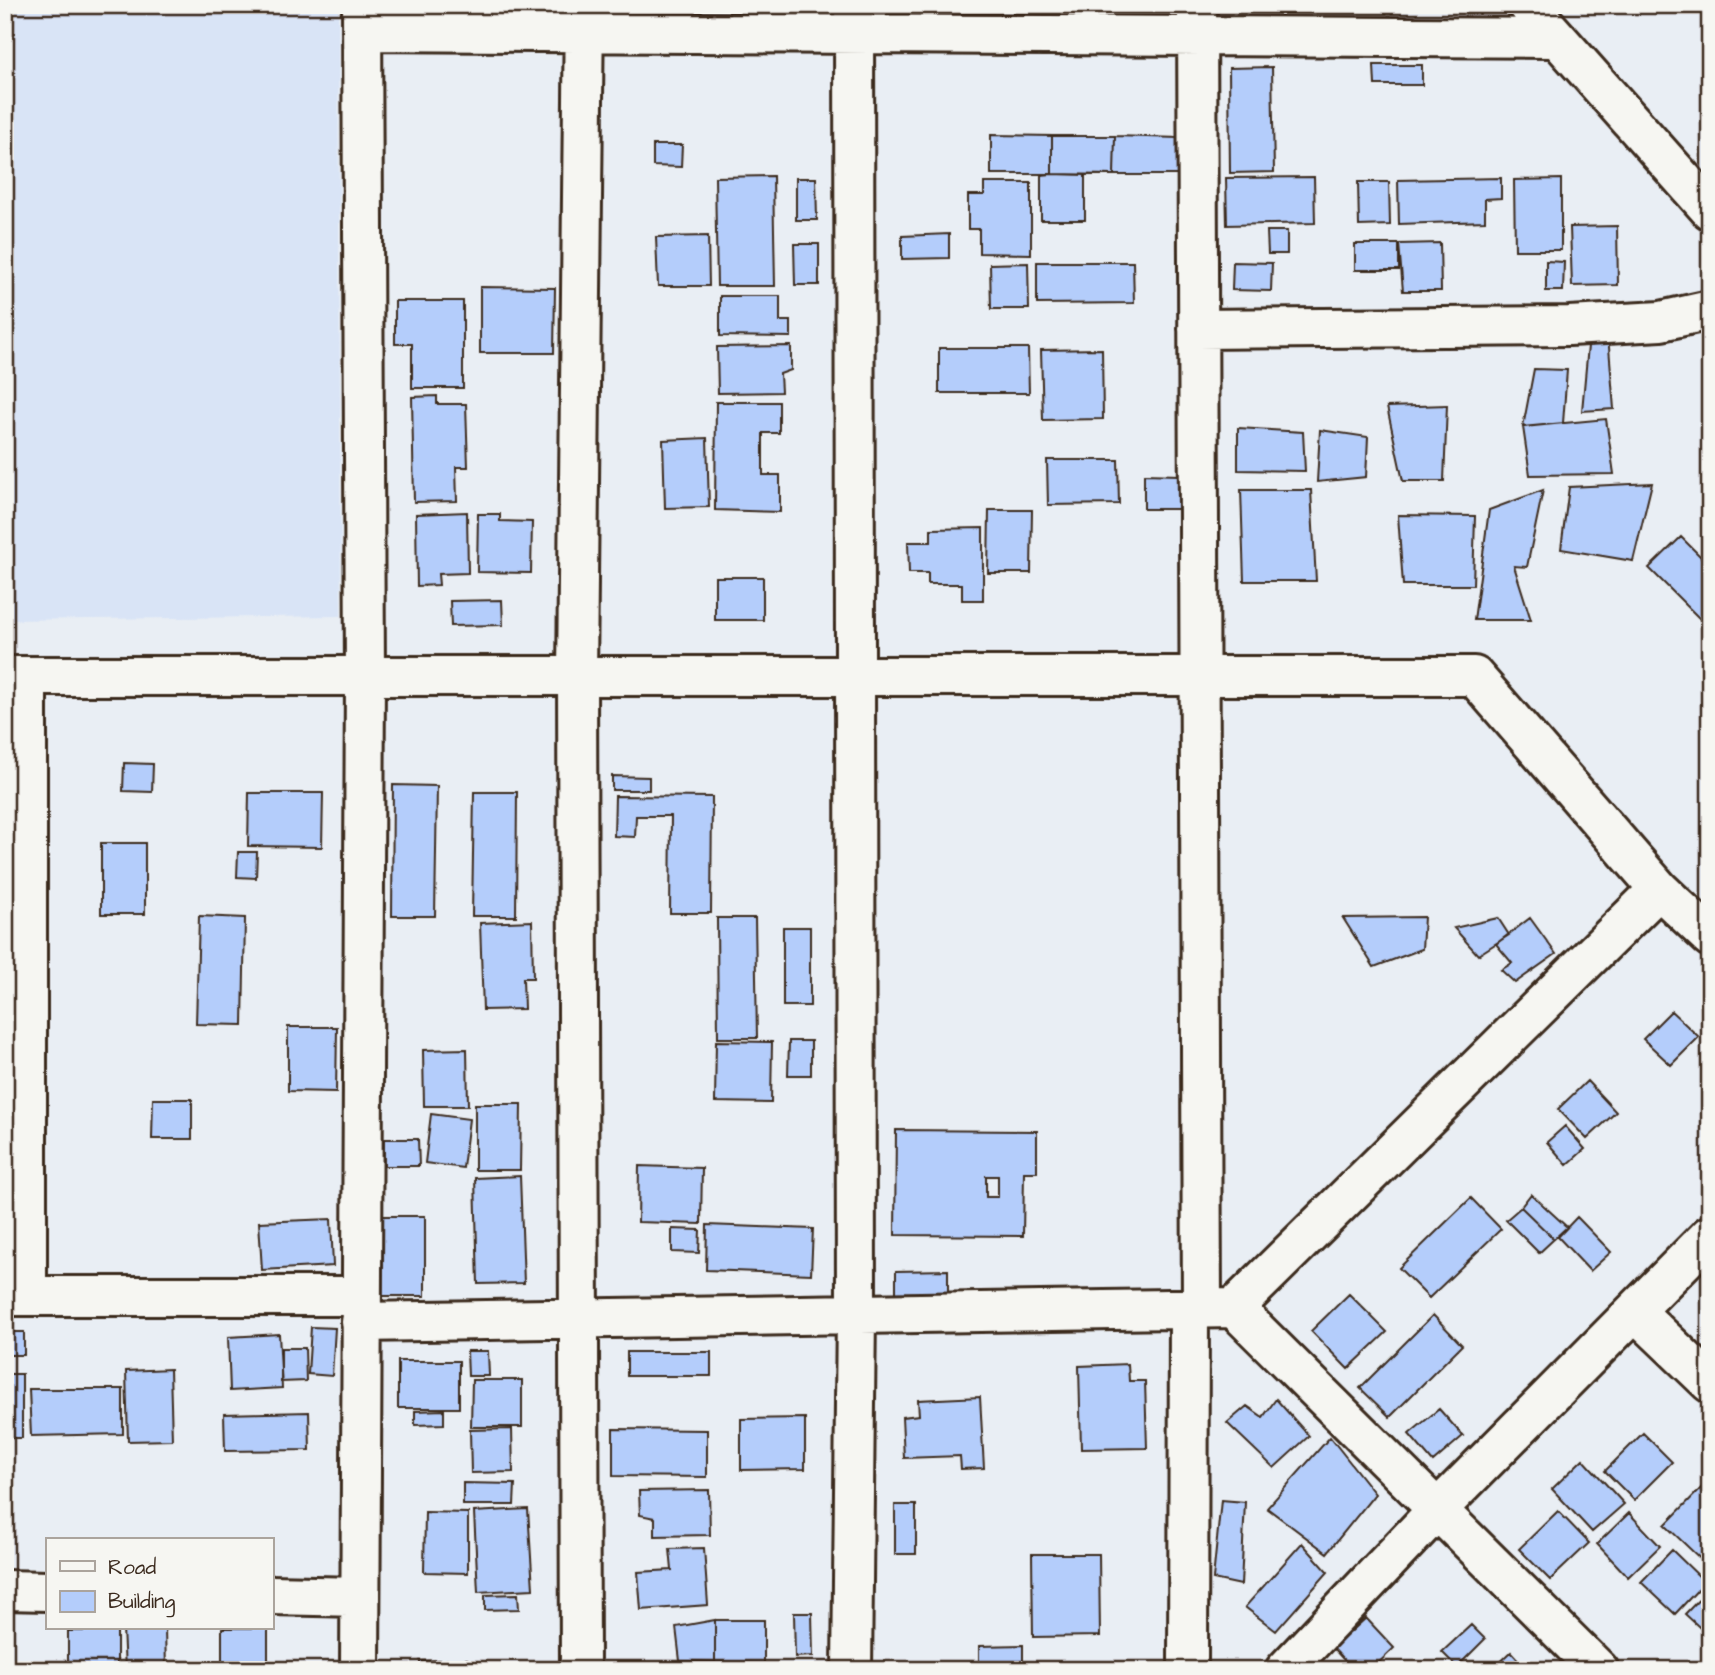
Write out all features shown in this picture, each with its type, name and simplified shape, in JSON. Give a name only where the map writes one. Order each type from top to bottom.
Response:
[{"type":"street","points":[[1528,5],[1710,210]]},
{"type":"street","points":[[360,1670],[365,676],[362,18],[1197,20],[1556,37]]},
{"type":"street","points":[[580,1670],[578,676],[584,19]]},
{"type":"street","points":[[852,1670],[856,1314],[854,20]]},
{"type":"street","points":[[1188,1670],[1208,1308],[1200,676],[1197,20]]},
{"type":"street","points":[[1198,329],[1569,326],[1661,321],[1710,310]]},
{"type":"street","points":[[1659,889],[1208,1308],[578,1319],[16,1296],[16,676],[1474,676],[1659,889],[1710,937]]},
{"type":"street","points":[[1285,1670],[1437,1510],[1710,1235]]},
{"type":"street","points":[[1208,1308],[1437,1510],[1599,1670]]},
{"type":"street","points":[[1636,1312],[1710,1383]]},
{"type":"street","points":[[5,1590],[46,1591]]},
{"type":"street","points":[[273,1595],[359,1597]]},
{"type":"shaded area","points":[[5,5],[338,5],[341,616],[5,620]]},
{"type":"building","points":[[1329,5],[1388,5],[1329,7]]},
{"type":"building","points":[[1374,65],[1422,65],[1422,85],[1375,85]]},
{"type":"building","points":[[1272,67],[1274,172],[1230,173],[1229,68]]},
{"type":"building","points":[[991,135],[1052,136],[1052,174],[991,174]]},
{"type":"building","points":[[1052,136],[1115,136],[1114,175],[1052,174]]},
{"type":"building","points":[[1115,136],[1179,138],[1178,175],[1114,175]]},
{"type":"building","points":[[653,145],[682,145],[681,167],[653,166]]},
{"type":"building","points":[[1041,175],[1085,175],[1085,220],[1041,220]]},
{"type":"building","points":[[773,176],[775,286],[717,286],[715,177]]},
{"type":"building","points":[[1314,177],[1315,223],[1227,225],[1226,178]]},
{"type":"building","points":[[796,178],[816,178],[817,220],[796,220]]},
{"type":"building","points":[[1501,178],[1501,198],[1485,199],[1485,221],[1399,224],[1398,180]]},
{"type":"building","points":[[1561,179],[1561,250],[1515,250],[1514,180]]},
{"type":"building","points":[[1358,182],[1389,182],[1390,225],[1359,226]]},
{"type":"building","points":[[984,183],[1031,183],[1031,254],[979,253],[979,229],[968,229],[968,195],[984,195]]},
{"type":"building","points":[[1617,226],[1618,285],[1572,286],[1570,227]]},
{"type":"building","points":[[1267,231],[1287,231],[1287,254],[1268,254]]},
{"type":"building","points":[[949,234],[949,258],[902,259],[902,236]]},
{"type":"building","points":[[708,236],[709,286],[658,286],[656,237]]},
{"type":"building","points":[[1440,243],[1441,291],[1403,291],[1399,244]]},
{"type":"building","points":[[794,244],[819,244],[819,285],[795,285]]},
{"type":"building","points":[[1355,244],[1399,244],[1399,270],[1355,270]]},
{"type":"building","points":[[1546,261],[1564,262],[1563,291],[1546,291]]},
{"type":"building","points":[[1037,262],[1133,262],[1134,303],[1037,304]]},
{"type":"building","points":[[1233,262],[1272,263],[1271,291],[1232,290]]},
{"type":"building","points":[[1028,263],[1029,309],[991,309],[990,264]]},
{"type":"building","points":[[480,287],[555,288],[554,353],[480,353]]},
{"type":"building","points":[[720,296],[780,296],[780,321],[791,321],[791,337],[720,336]]},
{"type":"building","points":[[395,301],[463,301],[463,388],[412,388],[412,344],[395,344]]},
{"type":"building","points":[[1589,335],[1608,335],[1614,409],[1582,411]]},
{"type":"building","points":[[791,346],[791,370],[780,374],[781,392],[718,393],[717,347]]},
{"type":"building","points":[[939,348],[1028,348],[1029,393],[939,393]]},
{"type":"building","points":[[1102,349],[1103,419],[1043,420],[1041,350]]},
{"type":"building","points":[[1534,369],[1567,370],[1563,423],[1523,427]]},
{"type":"building","points":[[437,396],[437,404],[466,404],[468,467],[456,467],[457,501],[414,502],[412,397]]},
{"type":"building","points":[[716,402],[779,402],[779,433],[763,433],[763,475],[780,475],[780,512],[715,510]]},
{"type":"building","points":[[1447,405],[1444,481],[1403,481],[1387,407]]},
{"type":"building","points":[[1606,419],[1614,474],[1530,475],[1523,427]]},
{"type":"building","points":[[1238,428],[1303,432],[1305,471],[1238,470]]},
{"type":"building","points":[[1320,430],[1368,437],[1366,477],[1317,482]]},
{"type":"building","points":[[707,438],[709,507],[665,508],[663,440]]},
{"type":"building","points":[[1047,460],[1118,460],[1119,504],[1048,505]]},
{"type":"building","points":[[1144,474],[1179,475],[1179,509],[1144,509]]},
{"type":"building","points":[[1652,483],[1633,561],[1561,549],[1569,487]]},
{"type":"building","points":[[1241,490],[1311,490],[1316,581],[1244,581]]},
{"type":"building","points":[[1543,490],[1527,567],[1514,566],[1531,620],[1474,620],[1489,510]]},
{"type":"building","points":[[989,510],[1032,510],[1031,573],[988,573]]},
{"type":"building","points":[[467,512],[468,573],[438,574],[439,585],[417,586],[416,514]]},
{"type":"building","points":[[478,514],[500,514],[500,521],[532,522],[531,573],[477,572]]},
{"type":"building","points":[[1398,515],[1475,516],[1473,585],[1403,585]]},
{"type":"building","points":[[983,528],[983,600],[962,600],[962,584],[928,584],[928,573],[909,573],[908,542],[931,542],[931,529]]},
{"type":"building","points":[[1681,537],[1710,566],[1710,629],[1649,568]]},
{"type":"building","points":[[715,577],[763,577],[763,620],[715,620]]},
{"type":"building","points":[[502,600],[503,625],[451,626],[450,601]]},
{"type":"building","points":[[124,763],[153,764],[152,792],[123,791]]},
{"type":"building","points":[[612,776],[649,777],[649,790],[612,790]]},
{"type":"building","points":[[393,785],[437,786],[435,916],[392,916]]},
{"type":"building","points":[[474,792],[517,792],[516,916],[472,916]]},
{"type":"building","points":[[249,793],[323,793],[322,847],[248,846]]},
{"type":"building","points":[[615,796],[712,797],[711,913],[670,913],[671,816],[636,816],[635,837],[614,836]]},
{"type":"building","points":[[101,843],[145,843],[145,914],[101,914]]},
{"type":"building","points":[[238,852],[257,852],[256,878],[237,877]]},
{"type":"building","points":[[199,916],[245,918],[243,1025],[196,1024]]},
{"type":"building","points":[[1424,917],[1422,949],[1374,967],[1343,918]]},
{"type":"building","points":[[717,918],[755,918],[757,1038],[718,1038]]},
{"type":"building","points":[[1498,918],[1509,935],[1478,955],[1454,928]]},
{"type":"building","points":[[1530,918],[1556,954],[1515,983],[1501,970],[1512,963],[1496,944]]},
{"type":"building","points":[[532,921],[533,978],[523,978],[524,1009],[483,1010],[480,923]]},
{"type":"building","points":[[783,927],[810,927],[810,1006],[783,1006]]},
{"type":"building","points":[[1671,1011],[1699,1037],[1671,1065],[1643,1039]]},
{"type":"building","points":[[288,1027],[337,1027],[336,1092],[288,1091]]},
{"type":"building","points":[[716,1041],[772,1042],[771,1103],[715,1102]]},
{"type":"building","points":[[789,1041],[811,1041],[811,1075],[788,1075]]},
{"type":"building","points":[[467,1049],[468,1106],[424,1106],[423,1050]]},
{"type":"building","points":[[1587,1081],[1616,1112],[1587,1139],[1558,1109]]},
{"type":"building","points":[[153,1099],[192,1099],[192,1139],[152,1139]]},
{"type":"building","points":[[475,1104],[521,1104],[520,1170],[475,1170]]},
{"type":"building","points":[[431,1114],[469,1119],[463,1168],[425,1163]]},
{"type":"building","points":[[1565,1126],[1585,1149],[1567,1165],[1547,1142]]},
{"type":"building","points":[[896,1130],[1037,1131],[1037,1172],[1024,1172],[1023,1236],[895,1235]],"holes":[[[986,1176],[998,1176],[998,1197],[986,1197]]]},
{"type":"building","points":[[384,1139],[418,1139],[419,1166],[384,1166]]},
{"type":"building","points":[[639,1166],[702,1168],[701,1224],[638,1222]]},
{"type":"building","points":[[520,1176],[524,1283],[478,1284],[475,1178]]},
{"type":"building","points":[[1531,1194],[1567,1227],[1554,1239],[1521,1207]]},
{"type":"building","points":[[1471,1198],[1501,1229],[1429,1298],[1399,1268]]},
{"type":"building","points":[[1521,1207],[1554,1239],[1539,1253],[1506,1220]]},
{"type":"building","points":[[379,1216],[425,1216],[425,1296],[379,1296]]},
{"type":"building","points":[[1577,1217],[1611,1252],[1590,1271],[1558,1237]]},
{"type":"building","points":[[331,1219],[333,1266],[262,1270],[259,1222]]},
{"type":"building","points":[[707,1225],[813,1229],[811,1274],[706,1270]]},
{"type":"building","points":[[672,1229],[700,1230],[699,1253],[672,1252]]},
{"type":"building","points":[[948,1270],[948,1301],[896,1302],[896,1271]]},
{"type":"building","points":[[1349,1294],[1387,1332],[1348,1369],[1311,1331]]},
{"type":"building","points":[[1433,1315],[1462,1345],[1390,1417],[1360,1388]]},
{"type":"building","points":[[311,1327],[335,1328],[332,1376],[308,1374]]},
{"type":"building","points":[[5,1332],[24,1332],[24,1355],[5,1355]]},
{"type":"building","points":[[279,1334],[282,1388],[230,1391],[228,1337]]},
{"type":"building","points":[[281,1348],[305,1348],[306,1381],[281,1382]]},
{"type":"building","points":[[467,1351],[488,1351],[489,1376],[468,1376]]},
{"type":"building","points":[[627,1352],[711,1352],[711,1376],[627,1376]]},
{"type":"building","points":[[398,1361],[459,1361],[459,1408],[398,1408]]},
{"type":"building","points":[[1128,1364],[1129,1381],[1145,1381],[1147,1448],[1081,1449],[1079,1366]]},
{"type":"building","points":[[170,1369],[172,1440],[128,1441],[126,1371]]},
{"type":"building","points":[[5,1374],[22,1374],[22,1438],[5,1438]]},
{"type":"building","points":[[472,1380],[522,1380],[522,1427],[471,1427]]},
{"type":"building","points":[[29,1389],[123,1389],[123,1434],[31,1436]]},
{"type":"building","points":[[980,1397],[984,1468],[961,1469],[960,1456],[904,1458],[902,1417],[919,1415],[918,1400]]},
{"type":"building","points":[[1276,1399],[1309,1436],[1274,1468],[1227,1423],[1247,1406],[1263,1417]]},
{"type":"building","points":[[1439,1409],[1463,1436],[1433,1462],[1409,1434]]},
{"type":"building","points":[[444,1410],[444,1424],[415,1425],[415,1411]]},
{"type":"building","points":[[309,1412],[310,1450],[225,1451],[224,1414]]},
{"type":"building","points":[[805,1418],[805,1469],[741,1470],[741,1419]]},
{"type":"building","points":[[512,1429],[513,1472],[471,1473],[470,1430]]},
{"type":"building","points":[[613,1429],[707,1430],[707,1477],[613,1476]]},
{"type":"building","points":[[1643,1433],[1672,1462],[1634,1500],[1605,1471]]},
{"type":"building","points":[[1330,1437],[1375,1494],[1327,1553],[1267,1508]]},
{"type":"building","points":[[1583,1459],[1624,1504],[1592,1532],[1552,1489]]},
{"type":"building","points":[[1710,1479],[1710,1568],[1665,1525]]},
{"type":"building","points":[[463,1483],[515,1484],[514,1505],[463,1505]]},
{"type":"building","points":[[709,1490],[710,1535],[655,1536],[655,1518],[640,1515],[639,1491]]},
{"type":"building","points":[[1221,1500],[1245,1502],[1241,1585],[1213,1579]]},
{"type":"building","points":[[895,1505],[916,1505],[916,1554],[895,1554]]},
{"type":"building","points":[[528,1509],[533,1589],[478,1592],[474,1512]]},
{"type":"building","points":[[1558,1511],[1589,1543],[1550,1580],[1519,1549]]},
{"type":"building","points":[[425,1512],[468,1513],[468,1573],[424,1572]]},
{"type":"building","points":[[1629,1513],[1660,1546],[1628,1577],[1597,1544]]},
{"type":"building","points":[[1302,1543],[1328,1572],[1276,1631],[1245,1607]]},
{"type":"building","points":[[704,1548],[708,1605],[641,1610],[638,1572],[672,1570],[670,1549]]},
{"type":"building","points":[[1672,1550],[1705,1582],[1675,1614],[1641,1582]]},
{"type":"building","points":[[1032,1554],[1099,1554],[1100,1636],[1033,1637]]},
{"type":"building","points":[[1710,1588],[1710,1637],[1685,1614]]},
{"type":"building","points":[[518,1594],[519,1609],[485,1610],[485,1595]]},
{"type":"building","points":[[794,1613],[812,1613],[813,1656],[795,1657]]},
{"type":"building","points":[[1366,1618],[1394,1648],[1371,1670],[1353,1670],[1333,1648]]},
{"type":"building","points":[[715,1620],[764,1620],[764,1663],[715,1662]]},
{"type":"building","points":[[715,1620],[715,1662],[680,1661],[676,1627]]},
{"type":"building","points":[[1471,1625],[1485,1639],[1457,1667],[1442,1652]]},
{"type":"building","points":[[123,1630],[165,1630],[166,1670],[125,1670]]},
{"type":"building","points":[[222,1630],[268,1630],[268,1670],[222,1670]]},
{"type":"building","points":[[68,1631],[117,1631],[117,1670],[68,1670]]},
{"type":"building","points":[[1023,1645],[1023,1670],[979,1670],[979,1646]]},
{"type":"building","points":[[1511,1652],[1522,1664],[1516,1670],[1492,1670]]},
{"type":"building","points":[[467,1659],[467,1670],[420,1670],[420,1661]]}]
